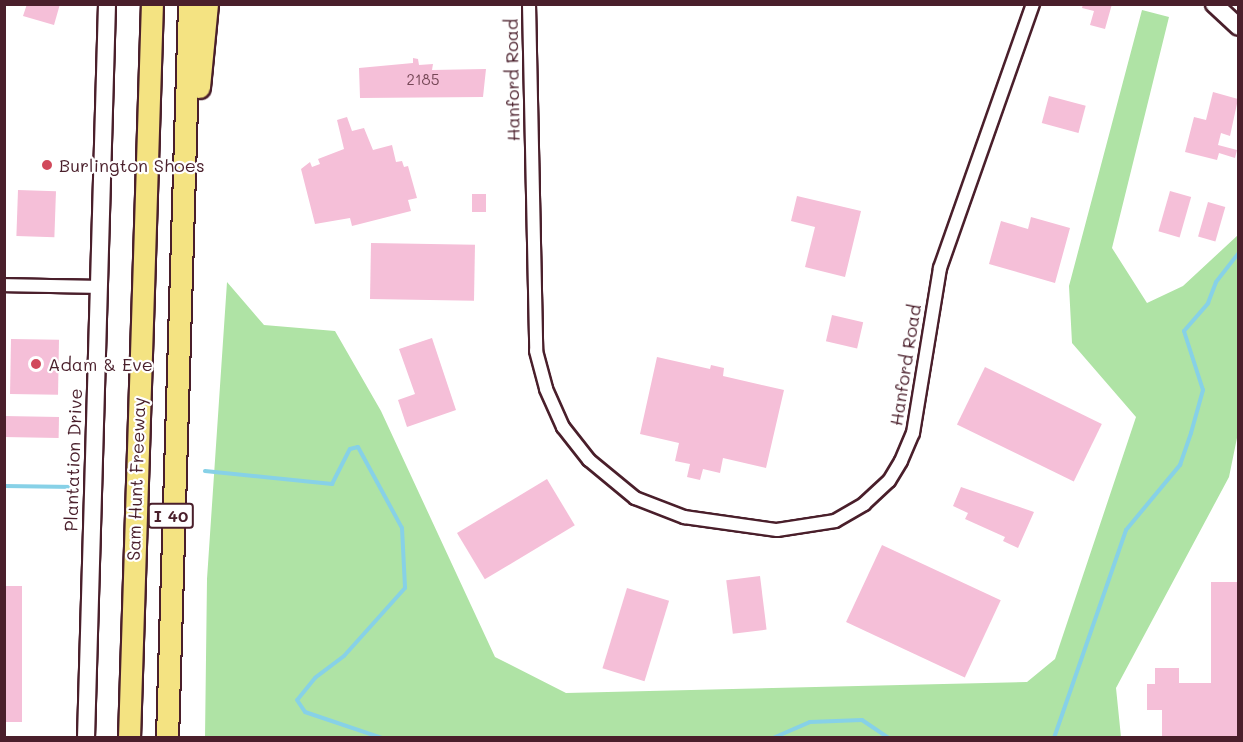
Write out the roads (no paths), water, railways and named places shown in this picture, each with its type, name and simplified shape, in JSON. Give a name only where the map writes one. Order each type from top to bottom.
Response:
[{"type":"highway","points":[[139,387],[140,4]]},
{"type":"highway","name":"Sam Hunt Freeway","points":[[129,738],[152,4]]},
{"type":"highway","name":"Sam Hunt Freeway","points":[[167,738],[189,4]]},
{"type":"highway","points":[[180,294],[207,4]]},
{"type":"street","name":"Plantation Drive","points":[[86,738],[97,287],[107,4]]},
{"type":"street","name":"Hanford Road","points":[[529,4],[536,351],[546,389],[563,427],[589,460],[635,498],[684,517],[777,530],[804,529],[835,521],[864,504],[889,481],[902,461],[913,433],[940,268],[1033,4]]},
{"type":"street","points":[[1214,4],[1239,26]]},
{"type":"street","points":[[4,285],[97,287]]},
{"type":"waterway","points":[[1054,738],[1126,530],[1180,465],[1191,433],[1203,390],[1184,331],[1208,303],[1216,282],[1238,254]]},
{"type":"waterway","points":[[205,471],[332,484],[350,449],[358,447],[402,528],[405,588],[344,656],[315,678],[297,700],[305,712],[382,738]]},
{"type":"waterway","points":[[4,486],[75,487]]},
{"type":"waterway","points":[[773,738],[810,722],[862,720],[889,738]]},
{"type":"place","name":"Burlington Shoes","points":[[47,165]]},
{"type":"place","name":"Adam & Eve","points":[[36,364]]}]
